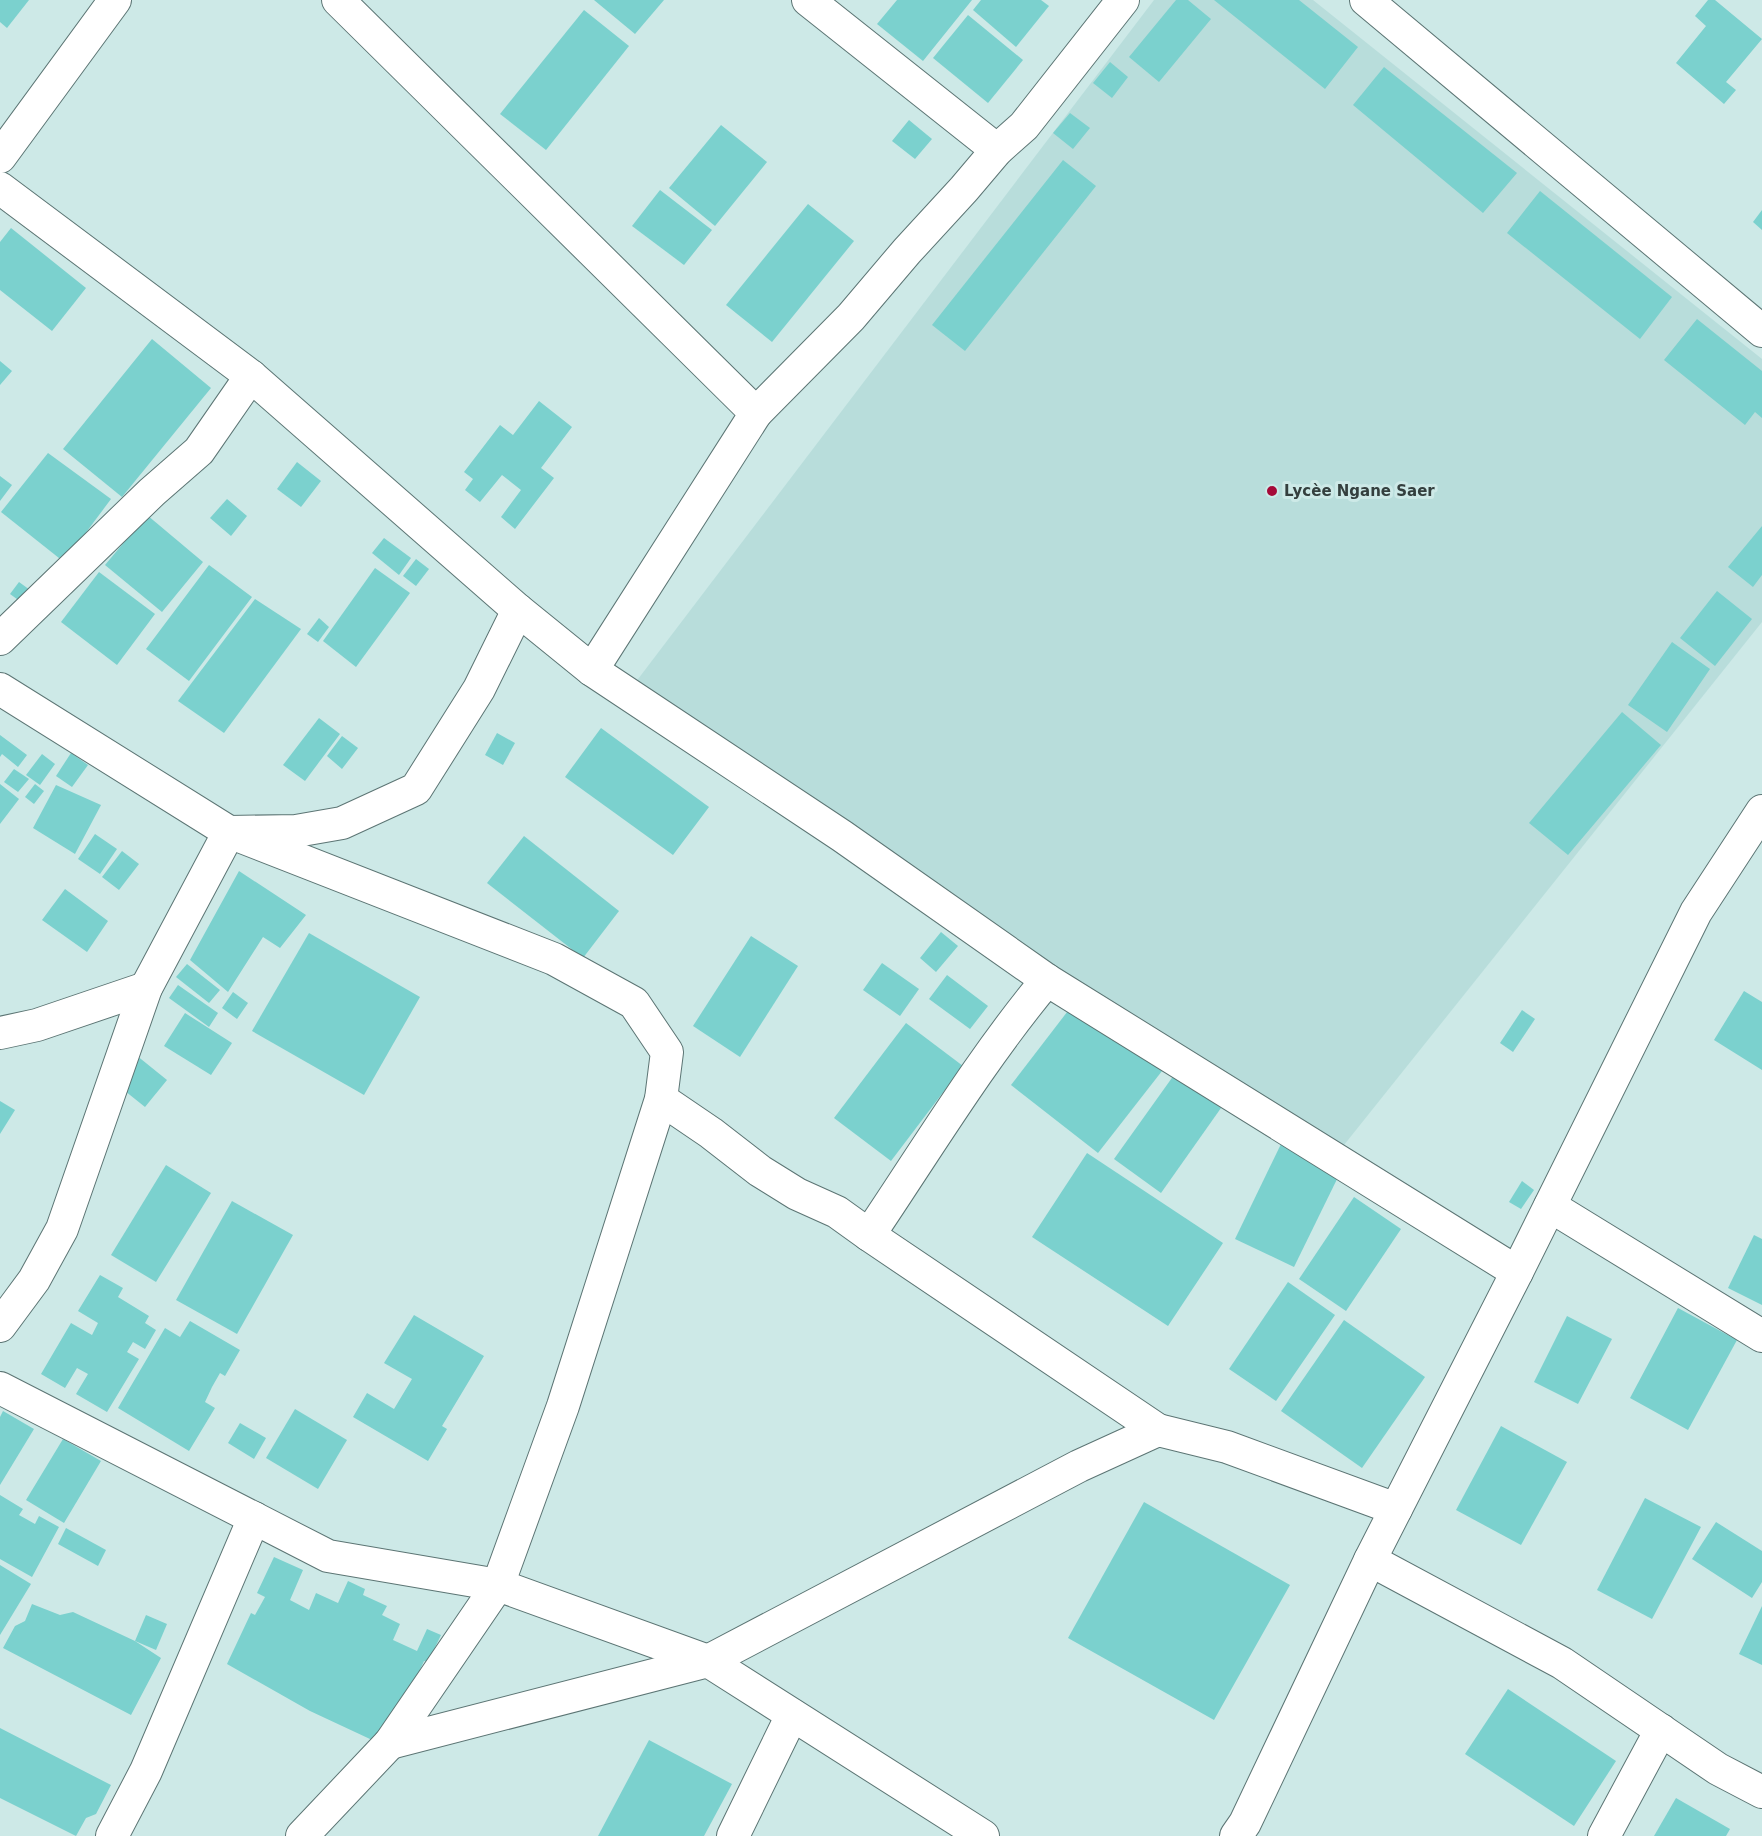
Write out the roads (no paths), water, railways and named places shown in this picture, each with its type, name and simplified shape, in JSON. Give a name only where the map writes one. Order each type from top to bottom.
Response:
[{"type":"street","points":[[0,157],[115,0]]},
{"type":"street","points":[[338,0],[756,413]]},
{"type":"street","points":[[808,0],[997,150]]},
{"type":"street","points":[[592,670],[756,413],[851,317],[997,150],[1024,126],[1123,0]]},
{"type":"street","points":[[1366,0],[1762,331]]},
{"type":"street","points":[[0,188],[251,376],[519,610],[592,670],[842,836],[1047,980],[1517,1272]]},
{"type":"street","points":[[0,639],[144,500],[199,451],[251,376]]},
{"type":"street","points":[[229,832],[296,831],[342,823],[416,789],[479,689],[519,610]]},
{"type":"street","points":[[0,689],[229,832],[554,959],[634,1003],[668,1052],[661,1099],[563,1406],[498,1585],[390,1743],[302,1836]]},
{"type":"street","points":[[1236,1836],[1245,1823],[1370,1560],[1517,1272],[1696,912],[1762,811]]},
{"type":"street","points":[[0,1326],[34,1280],[62,1229],[146,988],[229,832]]},
{"type":"street","points":[[869,1235],[981,1066],[1047,980]]},
{"type":"street","points":[[0,1033],[37,1025],[146,988]]},
{"type":"street","points":[[661,1099],[711,1133],[760,1171],[797,1194],[837,1212],[1158,1430],[1227,1447],[1396,1509]]},
{"type":"street","points":[[1550,1206],[1762,1336]]},
{"type":"street","points":[[0,1388],[328,1556],[498,1585],[708,1661],[983,1836]]},
{"type":"street","points":[[390,1743],[708,1661],[1078,1466],[1158,1430]]},
{"type":"street","points":[[112,1836],[146,1771],[254,1518]]},
{"type":"street","points":[[1370,1560],[1562,1663],[1718,1769],[1762,1792]]},
{"type":"street","points":[[733,1836],[792,1715]]},
{"type":"street","points":[[1604,1836],[1661,1730]]},
{"type":"place","name":"Lycèe Ngane Saer","points":[[1272,491]]}]
